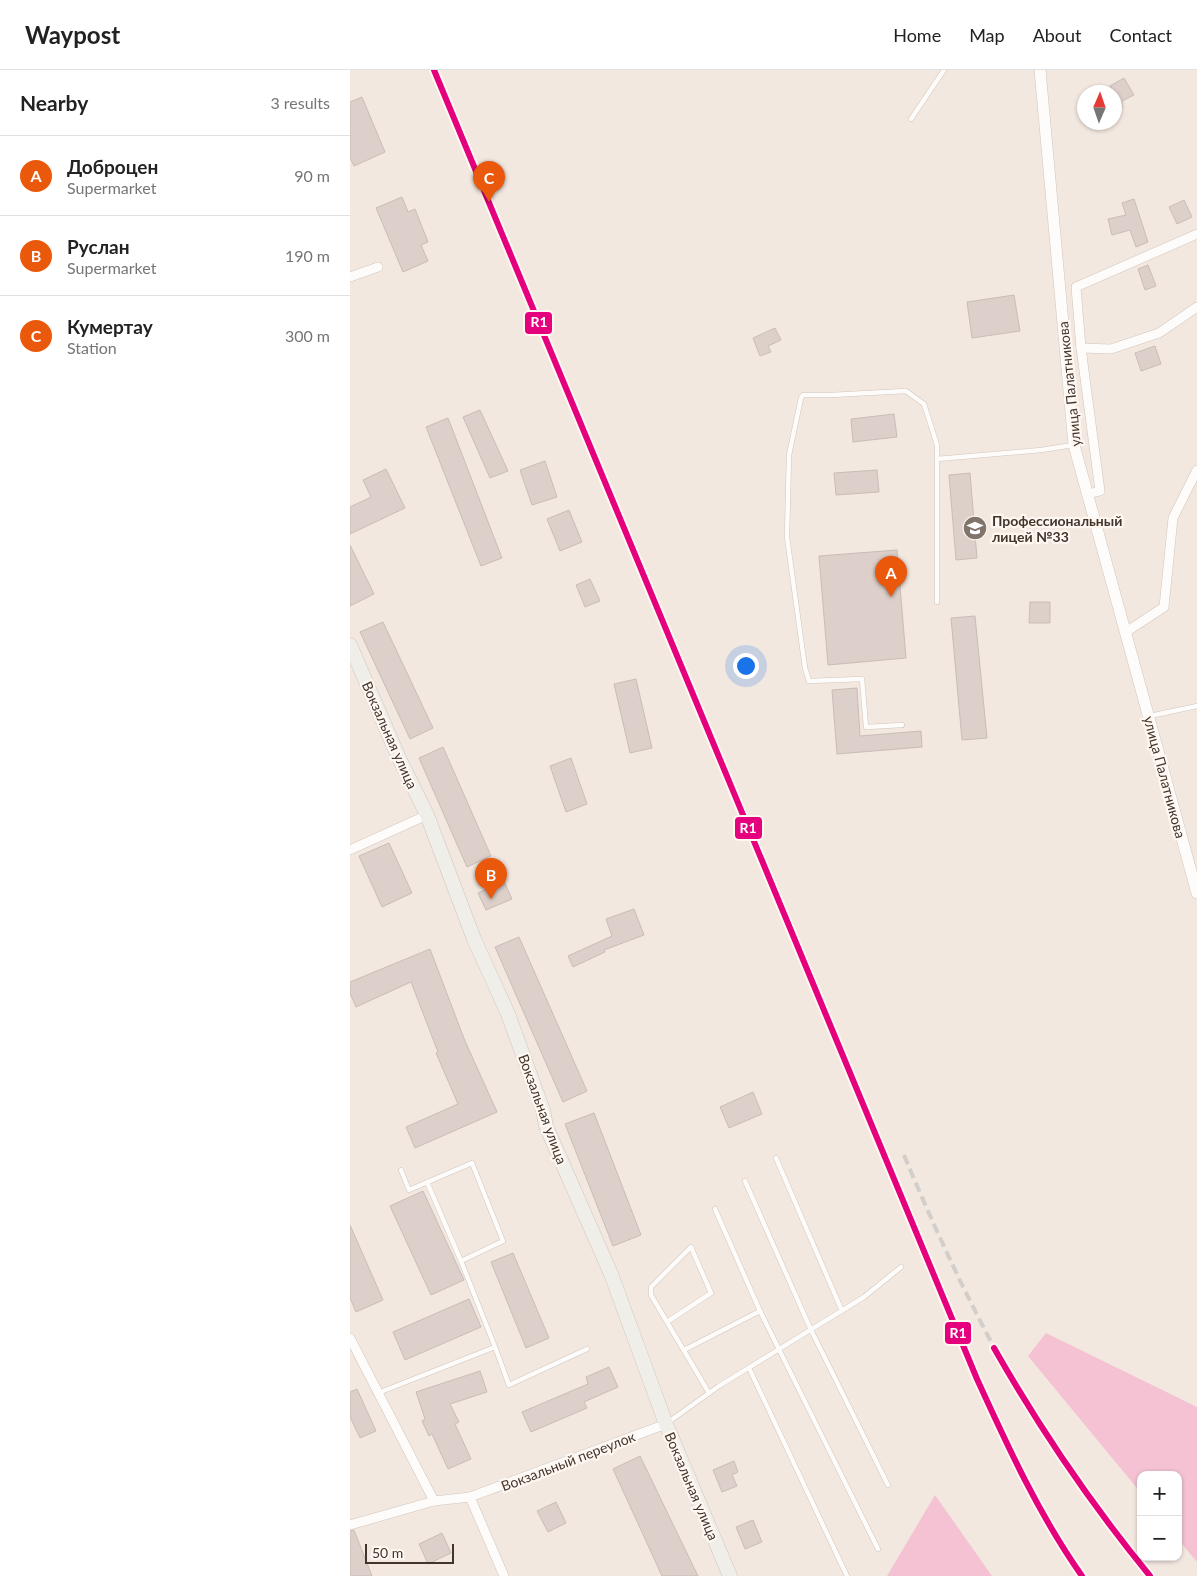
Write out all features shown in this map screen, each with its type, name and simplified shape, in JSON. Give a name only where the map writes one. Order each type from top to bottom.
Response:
[{"type":"main road","name":"Вокзальная улица","points":[[350,645],[427,815],[474,939],[508,1014],[543,1110],[546,1126],[611,1274],[666,1424],[730,1576]]},
{"type":"street","name":"улица Палатникова","points":[[1040,70],[1074,445],[1197,893]]},
{"type":"street","points":[[1088,494],[1100,490],[1081,348],[1076,287],[1197,234]]},
{"type":"street","points":[[350,277],[378,267]]},
{"type":"street","points":[[1081,348],[1111,349],[1160,333],[1197,307]]},
{"type":"street","points":[[1126,632],[1164,607],[1173,518],[1197,470]]},
{"type":"street","points":[[350,850],[427,815]]},
{"type":"street","points":[[350,1338],[434,1501],[350,1526]]},
{"type":"street","name":"Вокзальный переулок","points":[[434,1501],[470,1497],[666,1424]]},
{"type":"street","points":[[470,1497],[504,1576]]},
{"type":"lane","points":[[911,119],[944,70]]},
{"type":"lane","points":[[902,725],[866,728],[862,678],[809,681],[805,668],[787,537],[789,455],[801,398],[804,395],[906,391],[924,404],[937,445],[937,602]]},
{"type":"lane","points":[[937,459],[1041,450],[1074,445]]},
{"type":"lane","points":[[1149,716],[1197,706]]},
{"type":"lane","points":[[776,1158],[842,1311]]},
{"type":"lane","points":[[401,1170],[409,1190],[472,1163],[503,1242],[461,1262]]},
{"type":"lane","points":[[745,1181],[811,1330],[888,1485]]},
{"type":"lane","points":[[427,1182],[461,1262],[509,1385],[587,1349]]},
{"type":"lane","points":[[715,1209],[760,1311],[878,1548]]},
{"type":"lane","points":[[667,1322],[711,1293],[691,1247],[651,1287],[651,1295],[709,1393]]},
{"type":"lane","points":[[666,1424],[709,1393],[864,1297],[901,1267]]},
{"type":"lane","points":[[684,1350],[760,1311]]},
{"type":"lane","points":[[378,1393],[495,1347]]},
{"type":"lane","points":[[748,1368],[847,1576]]},
{"type":"shaded area","points":[[1046,1333],[1197,1407],[1197,1562],[1182,1544],[1182,1471],[1137,1471],[1137,1488],[1028,1356]]},
{"type":"shaded area","points":[[935,1495],[992,1576],[887,1576]]},
{"type":"building","points":[[1124,78],[1134,95],[1122,101],[1122,85],[1112,85]]},
{"type":"building","points":[[362,97],[385,152],[354,166],[350,158],[350,102]]},
{"type":"building","points":[[402,197],[408,212],[415,209],[428,242],[421,245],[428,261],[403,272],[376,208]]},
{"type":"building","points":[[1134,199],[1148,242],[1136,247],[1130,230],[1112,235],[1108,219],[1126,215],[1122,203]]},
{"type":"building","points":[[1184,200],[1192,217],[1177,224],[1169,207]]},
{"type":"building","points":[[1148,265],[1156,286],[1145,290],[1138,269]]},
{"type":"building","points":[[1014,295],[1020,331],[972,338],[967,302]]},
{"type":"building","points":[[775,328],[781,340],[768,346],[771,352],[760,356],[753,338]]},
{"type":"building","points":[[1155,346],[1161,364],[1141,371],[1135,353]]},
{"type":"building","points":[[480,410],[508,471],[490,478],[463,417]]},
{"type":"building","points":[[894,414],[897,437],[853,442],[851,419]]},
{"type":"building","points":[[448,418],[502,558],[481,566],[426,427]]},
{"type":"building","points":[[545,461],[557,497],[532,505],[520,470]]},
{"type":"building","points":[[386,469],[405,508],[350,534],[350,507],[371,497],[363,480]]},
{"type":"building","points":[[877,470],[879,492],[836,495],[834,473]]},
{"type":"building","points":[[970,473],[977,558],[956,560],[949,475]]},
{"type":"building","points":[[569,510],[582,542],[560,551],[547,519]]},
{"type":"building","points":[[350,545],[374,594],[350,606]]},
{"type":"building","points":[[897,550],[906,658],[828,665],[819,556]]},
{"type":"building","points":[[590,579],[600,601],[585,607],[576,585]]},
{"type":"building","points":[[1030,602],[1050,602],[1050,623],[1029,623]]},
{"type":"building","points":[[975,616],[987,738],[962,740],[951,618]]},
{"type":"building","points":[[383,622],[433,728],[410,739],[360,632]]},
{"type":"building","points":[[636,679],[652,748],[630,753],[614,684]]},
{"type":"building","points":[[857,688],[860,736],[921,731],[922,747],[837,754],[832,690]]},
{"type":"building","points":[[443,747],[491,856],[467,867],[419,758]]},
{"type":"building","points":[[571,758],[587,804],[566,812],[550,766]]},
{"type":"building","points":[[389,843],[412,893],[382,907],[359,856]]},
{"type":"building","points":[[504,881],[512,899],[486,910],[478,893]]},
{"type":"building","points":[[634,909],[644,935],[604,950],[605,952],[573,967],[568,956],[612,936],[606,919]]},
{"type":"building","points":[[519,937],[587,1091],[563,1102],[495,947]]},
{"type":"building","points":[[430,949],[465,1041],[497,1112],[415,1148],[406,1127],[458,1104],[436,1053],[438,1052],[411,982],[356,1007],[350,993],[350,982]]},
{"type":"building","points":[[753,1092],[762,1114],[729,1128],[720,1107]]},
{"type":"building","points":[[594,1113],[641,1235],[613,1246],[565,1124]]},
{"type":"building","points":[[423,1191],[464,1280],[431,1295],[390,1206]]},
{"type":"building","points":[[350,1225],[383,1300],[356,1312],[350,1298]]},
{"type":"building","points":[[513,1253],[549,1338],[526,1348],[491,1262]]},
{"type":"building","points":[[469,1299],[481,1327],[405,1360],[393,1332]]},
{"type":"building","points":[[609,1367],[618,1387],[584,1402],[587,1408],[531,1432],[522,1412],[588,1384],[586,1377]]},
{"type":"building","points":[[480,1371],[487,1392],[450,1404],[459,1422],[455,1424],[471,1459],[448,1469],[432,1434],[429,1436],[422,1421],[425,1419],[416,1392]]},
{"type":"building","points":[[357,1389],[376,1431],[360,1438],[350,1417],[350,1392]]},
{"type":"building","points":[[640,1456],[698,1576],[662,1576],[613,1469]]},
{"type":"building","points":[[734,1461],[738,1472],[732,1475],[737,1486],[722,1492],[713,1470]]},
{"type":"building","points":[[556,1502],[566,1523],[548,1532],[537,1511]]},
{"type":"building","points":[[753,1520],[762,1542],[745,1549],[736,1527]]},
{"type":"building","points":[[354,1530],[372,1576],[350,1576],[350,1531]]},
{"type":"building","points":[[442,1533],[451,1553],[428,1564],[419,1544]]},
{"type":"railway","points":[[434,70],[709,735]]},
{"type":"railway","points":[[904,1155],[964,1290],[1004,1366],[1062,1459],[1150,1576]]},
{"type":"transit line","name":"R1","points":[[434,70],[977,1379],[1038,1505],[1082,1576]]},
{"type":"transit line","name":"R1","points":[[994,1348],[1029,1408],[1067,1465],[1107,1521],[1150,1576]]},
{"type":"place","name":"Кумертау","points":[[489,202]]},
{"type":"place","name":"Профессиональный лицей №33","points":[[975,528]]},
{"type":"place","name":"Доброцен","points":[[891,597]]},
{"type":"place","name":"Руслан","points":[[491,899]]}]
